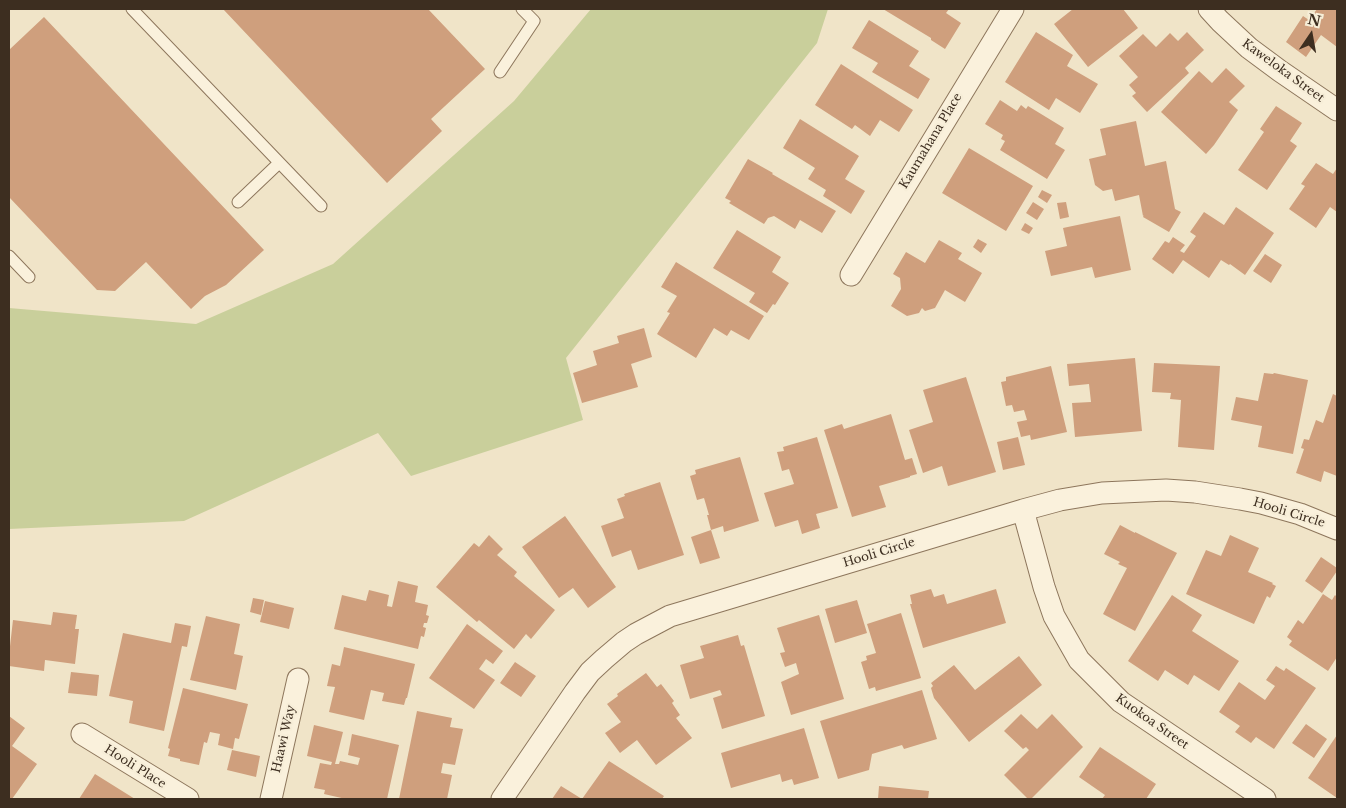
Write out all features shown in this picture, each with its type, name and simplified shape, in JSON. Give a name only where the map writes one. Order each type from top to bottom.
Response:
[{"type":"street","name":"Kaumahana Place","points":[[851,275],[1013,9]]},
{"type":"street","name":"Kaweloka Street","points":[[1209,9],[1249,48],[1337,110]]},
{"type":"street","name":"Hooli Circle","points":[[502,799],[590,672],[636,634],[670,616],[1023,510],[1060,500],[1102,493],[1166,490],[1195,492],[1261,503],[1300,514],[1337,529]]},
{"type":"street","name":"Kuokoa Street","points":[[1023,510],[1054,616],[1079,660],[1121,702],[1265,799]]},
{"type":"street","name":"Haawi Way","points":[[270,799],[298,679]]},
{"type":"street","name":"Hooli Place","points":[[82,734],[188,799]]},
{"type":"lane","points":[[132,9],[321,206]]},
{"type":"lane","points":[[500,72],[534,21],[522,9]]},
{"type":"lane","points":[[238,202],[279,163]]},
{"type":"lane","points":[[9,256],[29,277]]},
{"type":"green space","points":[[591,9],[828,9],[817,43],[566,358],[583,420],[411,476],[378,433],[184,521],[9,529],[9,308],[196,324],[333,264],[514,101]]},
{"type":"building","points":[[223,9],[428,9],[485,69],[431,119],[442,131],[387,183]]},
{"type":"building","points":[[883,9],[949,9],[946,13],[961,23],[945,49],[931,40],[931,38]]},
{"type":"building","points":[[1073,9],[1123,9],[1138,28],[1088,67],[1054,24]]},
{"type":"building","points":[[1317,9],[1337,9],[1337,47],[1321,35],[1306,57],[1286,42],[1303,16],[1309,20]]},
{"type":"building","points":[[44,17],[264,250],[226,285],[205,296],[191,309],[146,262],[115,291],[97,290],[9,197],[9,50]]},
{"type":"building","points":[[869,20],[919,51],[909,66],[930,79],[918,99],[872,72],[878,63],[852,48]]},
{"type":"building","points":[[1036,32],[1073,55],[1067,66],[1098,84],[1080,113],[1056,98],[1049,110],[1005,82]]},
{"type":"building","points":[[1187,32],[1204,50],[1185,68],[1189,73],[1147,112],[1132,96],[1136,93],[1129,85],[1138,77],[1119,56],[1143,34],[1156,47],[1170,33],[1178,41]]},
{"type":"building","points":[[841,64],[913,110],[899,132],[880,120],[870,136],[855,125],[852,129],[815,105]]},
{"type":"building","points":[[1226,68],[1245,86],[1229,102],[1238,110],[1206,154],[1161,112],[1199,71],[1212,83]]},
{"type":"building","points":[[1000,100],[1017,111],[1021,105],[1026,109],[1028,106],[1064,128],[1055,144],[1065,150],[1047,179],[1000,150],[1005,141],[1001,139],[1003,135],[985,124]]},
{"type":"building","points":[[1276,106],[1302,123],[1290,141],[1297,146],[1267,190],[1238,170],[1264,132],[1260,129]]},
{"type":"building","points":[[800,119],[859,156],[845,179],[865,191],[851,214],[823,196],[826,190],[808,179],[815,168],[783,148]]},
{"type":"building","points":[[1136,121],[1145,166],[1166,161],[1175,209],[1181,212],[1169,232],[1143,217],[1139,195],[1115,201],[1112,189],[1103,191],[1095,185],[1089,159],[1106,155],[1100,129]]},
{"type":"building","points":[[969,148],[1033,186],[1006,231],[942,193]]},
{"type":"building","points":[[748,159],[836,211],[822,233],[800,220],[795,229],[774,216],[768,218],[764,224],[729,203],[731,201],[725,198]]},
{"type":"building","points":[[1316,163],[1333,174],[1337,168],[1337,212],[1330,207],[1316,228],[1289,209],[1305,186],[1301,184]]},
{"type":"building","points":[[1042,190],[1052,195],[1047,203],[1038,197]]},
{"type":"building","points":[[1033,202],[1044,209],[1037,220],[1026,213]]},
{"type":"building","points":[[1066,202],[1069,217],[1060,219],[1057,203]]},
{"type":"building","points":[[1236,207],[1274,233],[1245,275],[1221,260],[1209,278],[1183,260],[1173,274],[1152,259],[1165,241],[1169,243],[1173,237],[1185,245],[1180,251],[1184,253],[1196,236],[1190,232],[1204,212],[1224,225]]},
{"type":"building","points":[[1120,216],[1131,270],[1095,278],[1092,267],[1051,276],[1045,251],[1067,246],[1063,228]]},
{"type":"building","points":[[1025,223],[1033,228],[1029,234],[1021,230]]},
{"type":"building","points":[[737,230],[781,257],[772,272],[789,283],[775,305],[773,304],[767,313],[749,302],[755,293],[713,268]]},
{"type":"building","points":[[978,239],[987,244],[981,253],[973,247]]},
{"type":"building","points":[[939,240],[962,253],[958,259],[982,273],[965,302],[945,290],[935,308],[925,311],[922,308],[919,313],[907,316],[891,306],[901,289],[900,278],[893,274],[906,252],[925,263]]},
{"type":"building","points":[[1265,254],[1282,265],[1271,283],[1253,271]]},
{"type":"building","points":[[676,262],[764,316],[749,340],[731,330],[727,336],[714,328],[696,358],[657,334],[670,313],[667,312],[677,296],[661,287]]},
{"type":"building","points":[[644,328],[652,357],[631,364],[638,387],[582,403],[573,373],[597,365],[593,351],[619,343],[617,336]]},
{"type":"building","points":[[1135,358],[1142,431],[1075,437],[1072,403],[1091,402],[1089,384],[1069,386],[1067,364]]},
{"type":"building","points":[[1154,363],[1220,366],[1214,450],[1178,447],[1181,400],[1170,399],[1171,393],[1152,392]]},
{"type":"building","points":[[1051,366],[1067,432],[1031,440],[1030,435],[1021,437],[1017,422],[1027,420],[1024,410],[1014,412],[1012,405],[1006,406],[1001,382],[1006,381],[1006,377]]},
{"type":"building","points":[[1264,373],[1274,373],[1308,380],[1293,454],[1258,447],[1262,426],[1231,420],[1236,397],[1258,401]]},
{"type":"building","points":[[966,377],[996,472],[948,486],[942,466],[923,473],[909,430],[933,422],[923,390]]},
{"type":"building","points":[[1333,394],[1337,396],[1337,476],[1324,471],[1321,482],[1296,473],[1304,449],[1301,448],[1304,439],[1309,440],[1316,420],[1323,423]]},
{"type":"building","points":[[891,414],[905,460],[912,458],[917,474],[879,486],[886,507],[852,517],[824,430],[842,424],[844,429]]},
{"type":"building","points":[[817,437],[838,508],[816,514],[820,528],[802,534],[798,520],[775,527],[764,493],[794,484],[789,469],[782,471],[777,452],[784,451],[783,447]]},
{"type":"building","points":[[1018,437],[1025,465],[1003,470],[997,442]]},
{"type":"building","points":[[740,457],[759,521],[724,532],[723,526],[711,530],[704,498],[697,500],[690,476],[696,474],[695,470]]},
{"type":"building","points":[[660,482],[684,555],[638,570],[631,550],[612,557],[601,526],[624,518],[617,499],[625,496],[624,494]]},
{"type":"building","points":[[565,516],[616,587],[588,608],[573,588],[559,598],[522,547]]},
{"type":"building","points":[[1120,525],[1177,553],[1135,631],[1103,614],[1127,568],[1104,554]]},
{"type":"building","points":[[711,530],[720,558],[700,564],[691,537]]},
{"type":"building","points":[[489,535],[503,549],[497,555],[517,572],[514,576],[555,610],[531,639],[526,634],[514,649],[479,620],[477,622],[436,587],[474,543],[479,547]]},
{"type":"building","points":[[1230,535],[1259,548],[1248,572],[1276,586],[1270,598],[1267,596],[1254,624],[1186,594],[1206,550],[1221,556]]},
{"type":"building","points":[[1321,557],[1337,568],[1337,571],[1322,593],[1305,581]]},
{"type":"building","points":[[398,581],[418,586],[415,602],[428,605],[426,615],[429,616],[427,623],[424,623],[423,627],[426,628],[424,637],[421,636],[418,649],[334,629],[342,595],[366,601],[369,590],[389,595],[387,606],[392,607]]},
{"type":"building","points":[[931,589],[934,597],[944,594],[947,604],[996,589],[1006,623],[923,648],[910,604],[912,604],[910,595]]},
{"type":"building","points":[[1323,594],[1332,600],[1335,595],[1337,597],[1337,657],[1328,671],[1289,645],[1292,641],[1287,637],[1298,620],[1303,624]]},
{"type":"building","points":[[1172,595],[1202,615],[1192,631],[1239,661],[1219,691],[1194,675],[1188,685],[1165,670],[1158,681],[1128,661]]},
{"type":"building","points":[[253,598],[264,600],[261,615],[250,612]]},
{"type":"building","points":[[857,600],[867,633],[835,643],[825,609]]},
{"type":"building","points":[[265,601],[294,608],[289,629],[260,622]]},
{"type":"building","points":[[53,612],[77,615],[75,629],[79,629],[75,664],[45,660],[44,671],[9,666],[13,620],[51,625]]},
{"type":"building","points":[[901,613],[921,678],[876,691],[875,687],[869,689],[861,662],[867,660],[866,656],[876,653],[867,624]]},
{"type":"building","points":[[819,615],[844,699],[791,715],[781,682],[799,674],[796,663],[785,667],[780,653],[785,652],[777,628]]},
{"type":"building","points":[[206,616],[240,624],[234,654],[243,656],[236,690],[190,680]]},
{"type":"building","points":[[175,623],[191,626],[187,647],[182,646],[164,731],[129,723],[133,701],[109,696],[123,633],[171,643]]},
{"type":"building","points":[[467,624],[503,651],[493,664],[486,659],[479,669],[495,680],[474,709],[429,678]]},
{"type":"building","points":[[738,635],[741,646],[744,645],[765,716],[722,729],[713,698],[722,695],[720,690],[690,699],[680,665],[704,658],[700,646]]},
{"type":"building","points":[[344,647],[415,664],[404,705],[382,701],[384,693],[371,690],[364,720],[329,712],[335,687],[327,686],[332,664],[340,666]]},
{"type":"building","points":[[1019,656],[1042,685],[969,742],[934,698],[931,683],[954,665],[975,690]]},
{"type":"building","points":[[515,662],[536,676],[521,697],[500,683]]},
{"type":"building","points":[[1276,666],[1284,671],[1286,668],[1316,688],[1274,749],[1256,737],[1251,743],[1235,732],[1240,726],[1219,712],[1239,682],[1265,700],[1275,686],[1266,680]]},
{"type":"building","points":[[71,672],[99,675],[97,696],[68,693]]},
{"type":"building","points":[[646,673],[657,687],[661,684],[674,701],[672,703],[680,715],[676,718],[692,738],[656,765],[637,740],[620,753],[605,733],[621,722],[607,704],[618,696],[617,694]]},
{"type":"building","points":[[183,688],[248,704],[239,739],[235,738],[233,749],[218,745],[220,734],[210,732],[207,743],[204,742],[199,765],[168,756],[170,749],[168,748]]},
{"type":"building","points":[[922,690],[937,739],[904,749],[902,745],[872,754],[869,770],[838,779],[820,721]]},
{"type":"building","points":[[417,711],[452,718],[450,727],[463,729],[455,765],[443,763],[441,773],[452,775],[447,799],[399,799]]},
{"type":"building","points":[[1021,714],[1037,729],[1052,714],[1083,747],[1031,799],[1028,799],[1004,775],[1029,750],[1026,747],[1023,749],[1004,731]]},
{"type":"building","points":[[9,716],[25,728],[12,746],[37,764],[12,799],[9,799]]},
{"type":"building","points":[[1306,724],[1327,739],[1314,758],[1292,743]]},
{"type":"building","points":[[314,725],[343,732],[335,764],[339,764],[340,761],[358,765],[360,758],[348,755],[352,734],[399,745],[387,799],[346,799],[324,794],[325,790],[314,788],[320,763],[331,765],[332,762],[307,756]]},
{"type":"building","points":[[804,728],[819,778],[794,785],[792,779],[782,782],[780,774],[731,788],[721,753]]},
{"type":"building","points":[[1337,735],[1337,798],[1308,778]]},
{"type":"building","points":[[1100,747],[1156,784],[1146,799],[1102,799],[1105,795],[1079,777]]},
{"type":"building","points":[[232,750],[260,756],[256,777],[227,770]]},
{"type":"building","points":[[609,761],[664,796],[662,799],[582,799]]},
{"type":"building","points":[[95,774],[135,799],[79,799]]},
{"type":"building","points":[[561,786],[582,799],[552,799]]},
{"type":"building","points":[[879,786],[929,791],[928,799],[878,799]]}]
